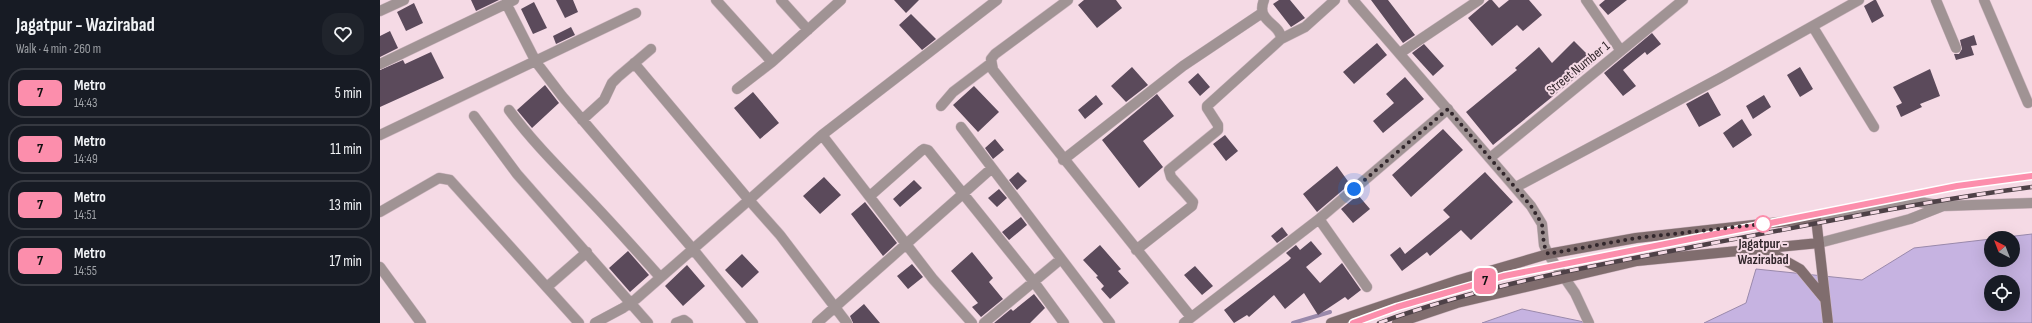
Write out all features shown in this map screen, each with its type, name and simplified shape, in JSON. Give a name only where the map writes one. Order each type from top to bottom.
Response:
[{"type":"main road","points":[[1331,323],[1459,280],[1548,254],[1636,238],[1816,218],[1828,321]]},
{"type":"main road","points":[[1397,323],[1457,303],[1637,261],[1819,243]]},
{"type":"main road","points":[[1762,249],[1779,256],[1800,270],[1825,299]]},
{"type":"street","points":[[380,12],[404,0]]},
{"type":"street","points":[[716,0],[772,62]]},
{"type":"street","points":[[781,0],[808,30]]},
{"type":"street","points":[[737,89],[772,62],[841,0]]},
{"type":"street","points":[[595,323],[631,302],[822,135],[996,0]]},
{"type":"street","points":[[941,106],[953,92],[990,64],[991,59],[995,54],[1068,0]]},
{"type":"street","points":[[1264,0],[1261,7],[1262,13],[1280,35],[1281,39]]},
{"type":"street","points":[[1136,250],[1192,206],[1193,202],[1171,177],[1169,170],[1218,130],[1218,125],[1207,106],[1281,39],[1306,27],[1335,0]]},
{"type":"street","points":[[1353,0],[1531,206],[1542,224],[1544,245],[1548,254],[1575,293],[1589,323]]},
{"type":"street","points":[[1400,53],[1479,0]]},
{"type":"street","points":[[1586,0],[1621,51]]},
{"type":"street","name":"Street Number 1","points":[[1490,158],[1683,0]]},
{"type":"street","points":[[1936,0],[1956,48]]},
{"type":"street","points":[[1984,0],[2028,103]]},
{"type":"street","points":[[1516,187],[1813,27],[1855,1]]},
{"type":"street","points":[[380,64],[510,2],[536,62],[582,120],[692,248],[753,323]]},
{"type":"street","points":[[380,135],[536,62],[636,13]]},
{"type":"street","points":[[1063,160],[1183,66],[1262,13]]},
{"type":"street","points":[[1813,27],[1874,127]]},
{"type":"street","points":[[582,120],[604,100],[612,83],[651,49]]},
{"type":"street","points":[[634,63],[780,235],[847,323]]},
{"type":"street","points":[[990,64],[997,77],[1136,250],[1188,320],[1319,219],[1448,109]]},
{"type":"street","points":[[510,110],[544,152],[660,277]]},
{"type":"street","points":[[474,116],[517,174],[648,323]]},
{"type":"street","points":[[961,127],[1110,323]]},
{"type":"street","points":[[822,135],[933,278],[972,323]]},
{"type":"street","points":[[870,196],[924,149],[932,153],[1034,282],[1064,323]]},
{"type":"street","points":[[817,323],[992,168]]},
{"type":"street","points":[[380,212],[439,178],[450,180],[579,323]]},
{"type":"street","points":[[1816,218],[1908,200],[1943,206],[2032,203]]},
{"type":"street","points":[[1819,243],[1910,219],[1943,206]]},
{"type":"street","points":[[1319,219],[1367,287]]},
{"type":"street","points":[[547,287],[587,252]]},
{"type":"street","points":[[984,323],[1061,259]]},
{"type":"street","points":[[380,267],[421,323]]},
{"type":"street","points":[[676,323],[684,320],[688,323]]},
{"type":"shaded area","points":[[2032,234],[2032,323],[1704,323],[1746,303],[1756,269],[1862,280],[1914,248],[1984,240],[1984,267],[2020,267],[2020,235]]},
{"type":"shaded area","points":[[1522,309],[1589,323],[1482,323]]},
{"type":"building","points":[[471,0],[499,0],[476,11]]},
{"type":"building","points":[[556,0],[573,0],[578,12],[565,18]]},
{"type":"building","points":[[894,0],[919,0],[906,13]]},
{"type":"building","points":[[1084,0],[1116,0],[1122,8],[1097,28],[1078,5]]},
{"type":"building","points":[[1279,0],[1290,0],[1305,18],[1291,27],[1273,4]]},
{"type":"building","points":[[1371,0],[1388,0],[1415,35],[1403,43]]},
{"type":"building","points":[[1489,0],[1492,0],[1499,8],[1509,0],[1529,0],[1542,15],[1523,31],[1517,25],[1492,46],[1468,18]]},
{"type":"building","points":[[1605,0],[1627,0],[1608,15],[1599,5]]},
{"type":"building","points":[[1876,0],[1884,16],[1872,23],[1864,6]]},
{"type":"building","points":[[534,2],[547,28],[533,34],[521,9]]},
{"type":"building","points":[[414,3],[423,23],[406,31],[397,12]]},
{"type":"building","points":[[911,14],[936,39],[922,50],[899,25]]},
{"type":"building","points":[[571,27],[575,35],[556,44],[553,36]]},
{"type":"building","points":[[390,31],[398,48],[380,57],[380,36]]},
{"type":"building","points":[[1652,33],[1661,44],[1647,55],[1645,52],[1623,70],[1636,86],[1623,96],[1604,73]]},
{"type":"building","points":[[1974,35],[1977,45],[1971,46],[1974,55],[1956,60],[1954,54],[1959,54],[1962,49],[1960,40]]},
{"type":"building","points":[[1574,41],[1595,62],[1493,145],[1466,112],[1517,70],[1515,68],[1539,47],[1552,63]]},
{"type":"building","points":[[1377,43],[1387,55],[1354,84],[1343,72]]},
{"type":"building","points":[[1424,44],[1444,66],[1433,76],[1412,53]]},
{"type":"building","points":[[431,52],[444,78],[380,107],[380,70],[403,60],[405,64]]},
{"type":"building","points":[[1132,67],[1148,85],[1126,102],[1111,86]]},
{"type":"building","points":[[1800,67],[1813,89],[1800,97],[1787,75]]},
{"type":"building","points":[[1930,69],[1940,96],[1920,104],[1922,107],[1901,117],[1896,106],[1902,103],[1893,87]]},
{"type":"building","points":[[1198,73],[1210,87],[1200,96],[1188,82]]},
{"type":"building","points":[[1405,77],[1424,99],[1383,133],[1373,121],[1394,103],[1386,94]]},
{"type":"building","points":[[545,85],[559,103],[532,128],[517,110]]},
{"type":"building","points":[[974,86],[999,112],[978,132],[953,105]]},
{"type":"building","points":[[753,92],[779,123],[760,139],[734,108]]},
{"type":"building","points":[[1708,92],[1721,115],[1699,127],[1686,104]]},
{"type":"building","points":[[1157,94],[1174,116],[1143,141],[1163,167],[1139,188],[1102,140]]},
{"type":"building","points":[[1096,95],[1103,104],[1085,119],[1078,110]]},
{"type":"building","points":[[1764,95],[1771,107],[1753,119],[1746,106]]},
{"type":"building","points":[[1742,119],[1752,135],[1733,148],[1723,133]]},
{"type":"building","points":[[1443,129],[1463,150],[1411,197],[1392,175]]},
{"type":"building","points":[[1225,135],[1238,151],[1226,161],[1213,144]]},
{"type":"building","points":[[995,139],[1004,150],[993,159],[985,148]]},
{"type":"building","points":[[1337,166],[1350,184],[1317,212],[1303,194]]},
{"type":"building","points":[[1018,172],[1027,181],[1017,190],[1009,180]]},
{"type":"building","points":[[1485,172],[1513,202],[1471,240],[1461,230],[1430,256],[1427,252],[1402,271],[1390,255],[1400,247],[1405,254],[1450,217],[1443,210]]},
{"type":"building","points":[[824,177],[841,195],[820,214],[803,196]]},
{"type":"building","points":[[914,180],[922,188],[900,207],[893,199]]},
{"type":"building","points":[[999,189],[1007,198],[997,207],[988,198]]},
{"type":"building","points":[[1358,195],[1370,209],[1353,223],[1341,209]]},
{"type":"building","points":[[865,202],[897,243],[883,256],[851,214]]},
{"type":"building","points":[[1021,217],[1027,225],[1009,240],[1002,232]]},
{"type":"building","points":[[1282,227],[1288,235],[1277,243],[1271,236]]},
{"type":"building","points":[[1311,241],[1322,254],[1306,267],[1320,283],[1342,263],[1361,290],[1348,300],[1345,297],[1318,315],[1304,293],[1285,309],[1274,295],[1249,317],[1247,315],[1234,323],[1224,310],[1288,261],[1291,258],[1286,253],[1296,245],[1300,250]]},
{"type":"building","points":[[1100,245],[1121,269],[1118,271],[1129,283],[1110,299],[1101,289],[1104,286],[1096,277],[1098,276],[1083,260]]},
{"type":"building","points":[[628,251],[649,275],[630,292],[609,268]]},
{"type":"building","points":[[972,252],[993,278],[989,282],[1003,299],[981,317],[972,307],[978,303],[951,271]]},
{"type":"building","points":[[742,254],[759,272],[742,288],[725,270]]},
{"type":"building","points":[[912,264],[923,277],[908,289],[897,276]]},
{"type":"building","points":[[687,265],[705,286],[683,306],[665,286]]},
{"type":"building","points":[[1195,266],[1213,286],[1202,295],[1184,275]]},
{"type":"building","points":[[1034,294],[1045,308],[1030,323],[994,323],[1011,309],[1013,311]]},
{"type":"building","points":[[864,304],[880,323],[853,323],[850,316]]},
{"type":"waterway","points":[[1293,323],[1330,312]]},
{"type":"railway","points":[[1353,323],[1397,307],[1504,276],[1957,186],[2032,176]]},
{"type":"railway","points":[[1379,323],[1460,297],[1501,286],[1584,268],[1910,206],[2032,187]]},
{"type":"metro line","name":"7","points":[[1353,323],[1397,307],[1504,276],[1957,186],[2032,176]]},
{"type":"place","name":"Jagatpur - Wazirabad","points":[[1763,224]]},
{"type":"route","points":[[1354,189],[1448,109],[1516,187],[1538,216],[1542,224],[1544,245],[1548,254],[1636,238],[1763,224]]}]
